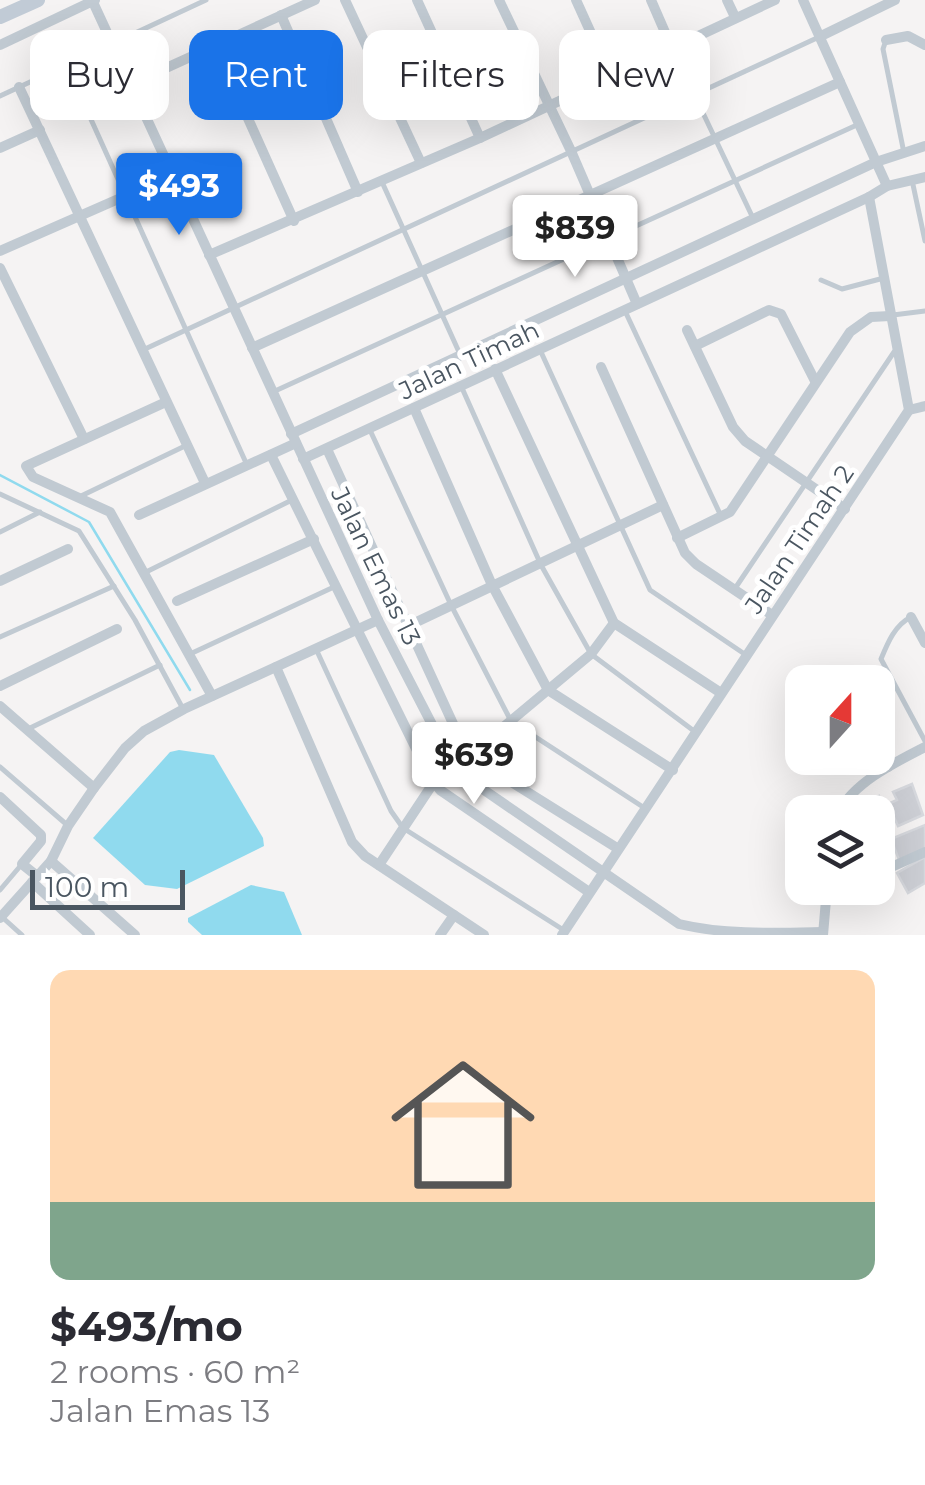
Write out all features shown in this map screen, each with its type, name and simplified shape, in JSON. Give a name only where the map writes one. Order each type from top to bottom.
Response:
[{"type":"street","points":[[0,17],[38,0]]},
{"type":"street","points":[[0,44],[93,0]]},
{"type":"street","name":"Jalan Emas 13","points":[[93,0],[106,30]]},
{"type":"street","points":[[248,30],[298,4],[315,0]]},
{"type":"street","points":[[344,0],[421,163]]},
{"type":"street","points":[[418,0],[480,138]]},
{"type":"street","points":[[498,0],[571,151],[586,195],[637,304]]},
{"type":"street","points":[[576,0],[589,30]]},
{"type":"street","points":[[651,0],[664,30]]},
{"type":"street","points":[[727,0],[735,17]]},
{"type":"street","points":[[706,30],[775,0]]},
{"type":"street","points":[[804,0],[887,186]]},
{"type":"street","points":[[819,37],[872,5],[895,0]]},
{"type":"street","points":[[281,15],[358,192]]},
{"type":"street","points":[[886,40],[908,36],[925,44]]},
{"type":"street","points":[[252,348],[840,82]]},
{"type":"street","points":[[19,86],[206,483]]},
{"type":"street","points":[[210,256],[559,102]]},
{"type":"street","name":"Jalan Emas 13","points":[[147,120],[378,620],[460,772],[690,931],[823,933]]},
{"type":"street","points":[[249,120],[294,221]]},
{"type":"street","points":[[0,148],[40,130]]},
{"type":"street","points":[[139,516],[272,454],[294,438],[461,355],[876,162],[925,146]]},
{"type":"street","points":[[0,252],[172,175]]},
{"type":"street","name":"Jalan Timah","points":[[303,459],[887,186],[925,177]]},
{"type":"street","points":[[869,197],[909,410],[925,406]]},
{"type":"street","points":[[0,268],[84,439]]},
{"type":"street","points":[[695,346],[769,310],[781,314],[815,382]]},
{"type":"street","points":[[676,538],[722,517],[736,504],[815,382],[861,322],[890,316]]},
{"type":"street","points":[[686,330],[734,428],[746,441],[845,509]]},
{"type":"street","points":[[601,367],[676,538],[696,564],[772,615]]},
{"type":"street","points":[[496,370],[614,623],[722,693]]},
{"type":"street","points":[[166,402],[26,466],[32,477],[110,512],[212,696]]},
{"type":"street","points":[[414,408],[492,584],[548,690],[673,770]]},
{"type":"street","name":"Jalan Timah 2","points":[[564,933],[909,410]]},
{"type":"street","points":[[326,449],[461,741],[471,754],[618,848]]},
{"type":"street","points":[[272,454],[434,782],[440,790],[589,892]]},
{"type":"street","points":[[408,626],[662,505]]},
{"type":"street","points":[[176,601],[314,539]]},
{"type":"street","points":[[0,581],[68,548]]},
{"type":"street","points":[[912,617],[925,643]]},
{"type":"street","points":[[1,917],[51,860],[68,826],[124,748],[144,731],[378,620]]},
{"type":"street","points":[[471,754],[591,654],[614,623]]},
{"type":"street","points":[[0,686],[117,629]]},
{"type":"street","points":[[276,667],[352,842],[378,865],[484,935]]},
{"type":"street","points":[[0,706],[94,788]]},
{"type":"street","points":[[895,763],[925,744]]},
{"type":"street","points":[[854,795],[878,775]]},
{"type":"street","points":[[378,865],[434,782]]},
{"type":"street","points":[[2,804],[41,835],[41,841],[22,864],[90,935]]},
{"type":"street","points":[[895,866],[925,852]]},
{"type":"street","points":[[51,860],[134,935]]},
{"type":"street","points":[[823,933],[825,905]]},
{"type":"street","points":[[440,935],[454,915]]},
{"type":"lane","points":[[140,30],[206,0]]},
{"type":"lane","points":[[710,88],[819,37]]},
{"type":"lane","points":[[886,40],[883,49],[904,153]]},
{"type":"lane","points":[[0,96],[30,81]]},
{"type":"lane","points":[[92,120],[247,464]]},
{"type":"lane","points":[[142,350],[639,120]]},
{"type":"lane","points":[[705,120],[754,219]]},
{"type":"lane","points":[[272,392],[859,124]]},
{"type":"lane","points":[[912,180],[925,241]]},
{"type":"lane","points":[[382,182],[461,355]]},
{"type":"lane","points":[[821,280],[842,290],[884,278]]},
{"type":"lane","points":[[625,310],[722,517]]},
{"type":"lane","points":[[890,316],[925,311]]},
{"type":"lane","points":[[540,349],[650,590],[746,654]]},
{"type":"lane","points":[[734,590],[896,349]]},
{"type":"lane","points":[[461,386],[541,565],[591,654],[696,732]]},
{"type":"lane","points":[[369,428],[451,605],[512,721],[645,809]]},
{"type":"lane","points":[[78,497],[186,445]]},
{"type":"lane","points":[[0,494],[79,531],[184,709]]},
{"type":"lane","points":[[144,574],[295,498]]},
{"type":"lane","points":[[0,532],[40,512]]},
{"type":"lane","points":[[0,637],[114,586]]},
{"type":"lane","points":[[190,654],[336,586]]},
{"type":"lane","points":[[912,617],[894,632],[881,659],[925,744]]},
{"type":"lane","points":[[316,648],[403,828],[564,933]]},
{"type":"lane","points":[[27,730],[160,666]]},
{"type":"lane","points":[[0,767],[68,826]]},
{"type":"lane","points":[[0,890],[22,864]]},
{"type":"lane","points":[[1,917],[22,935]]},
{"type":"water","points":[[170,752],[214,755],[264,846],[177,889],[145,885],[93,838]]},
{"type":"water","points":[[251,885],[284,892],[302,935],[202,935],[188,922],[188,918]]},
{"type":"building","points":[[912,784],[923,815],[898,826],[893,792]]},
{"type":"building","points":[[925,825],[925,850],[899,860],[895,837]]},
{"type":"building","points":[[925,857],[925,883],[908,893],[897,873]]},
{"type":"waterway","points":[[0,475],[89,522],[190,690]]}]
